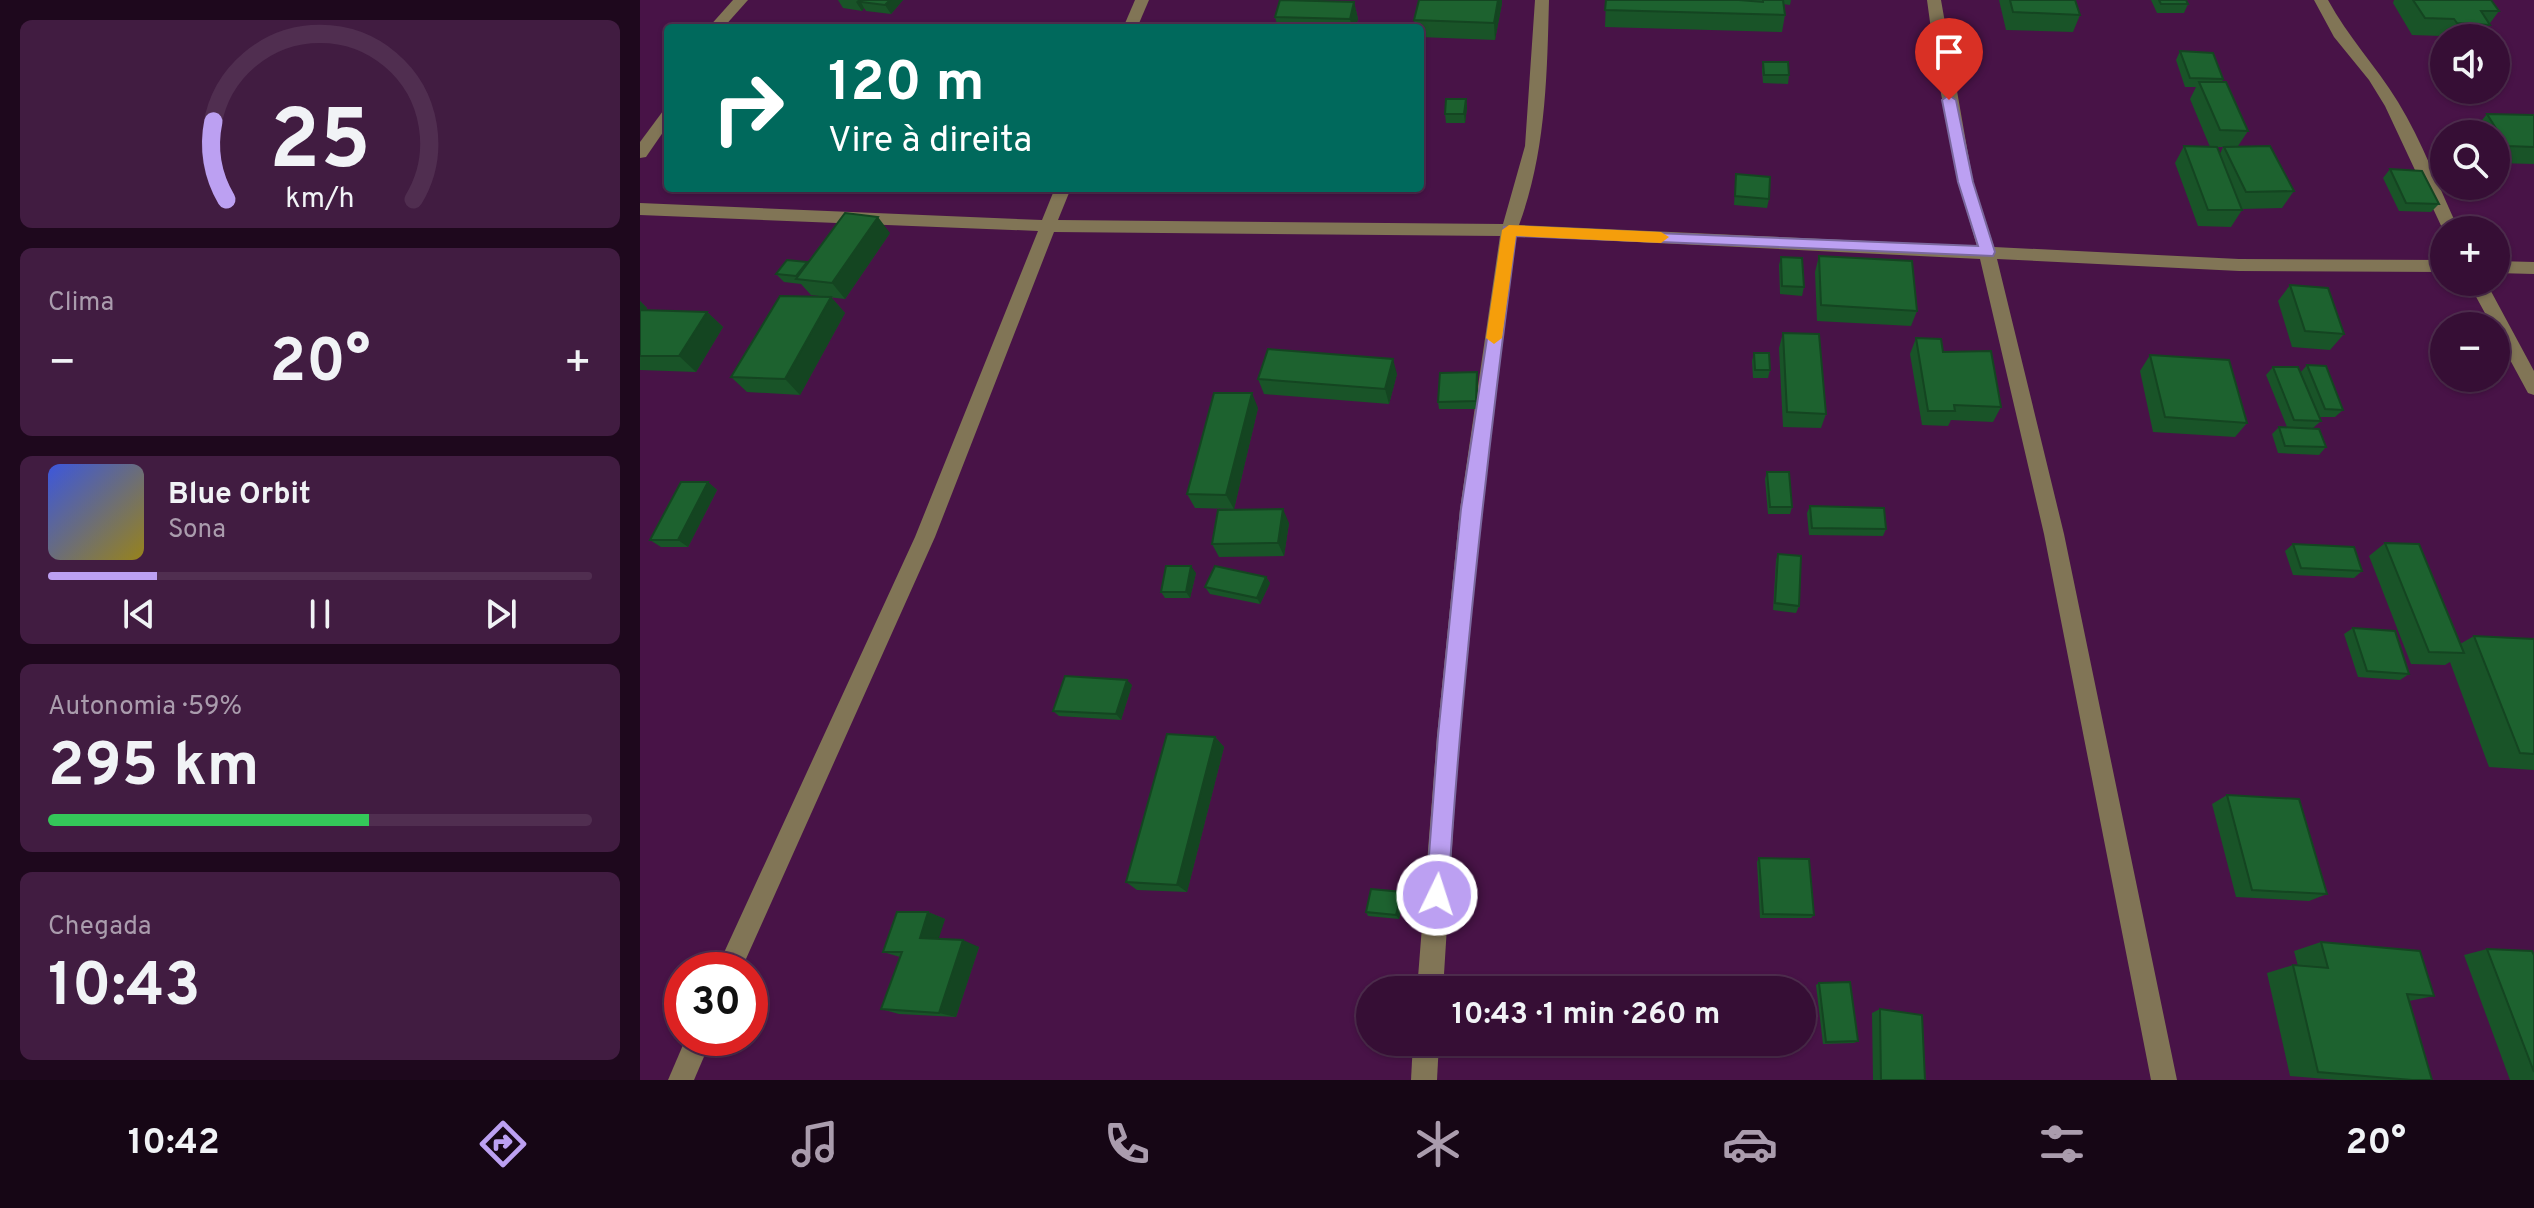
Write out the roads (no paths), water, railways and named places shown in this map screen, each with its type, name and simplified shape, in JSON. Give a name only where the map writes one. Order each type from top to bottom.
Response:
[{"type":"street","points":[[719,24],[741,0]]},
{"type":"street","points":[[1132,24],[1142,0]]},
{"type":"street","points":[[1431,976],[1448,736],[1469,524],[1509,230],[1526,192],[1536,134],[1542,0]]},
{"type":"street","points":[[1934,0],[1965,182],[1987,252],[2054,534],[2164,1080]]},
{"type":"street","points":[[2321,0],[2341,37],[2375,77],[2393,106],[2444,216]]},
{"type":"street","points":[[640,153],[664,120]]},
{"type":"street","points":[[736,952],[925,537],[1061,192]]},
{"type":"street","points":[[640,209],[1047,226],[1509,230],[2239,265],[2430,266]]},
{"type":"street","points":[[2510,267],[2534,268]]},
{"type":"street","points":[[2485,296],[2534,388]]},
{"type":"street","points":[[681,1080],[691,1056]]},
{"type":"street","points":[[1424,1080],[1425,1056]]}]
